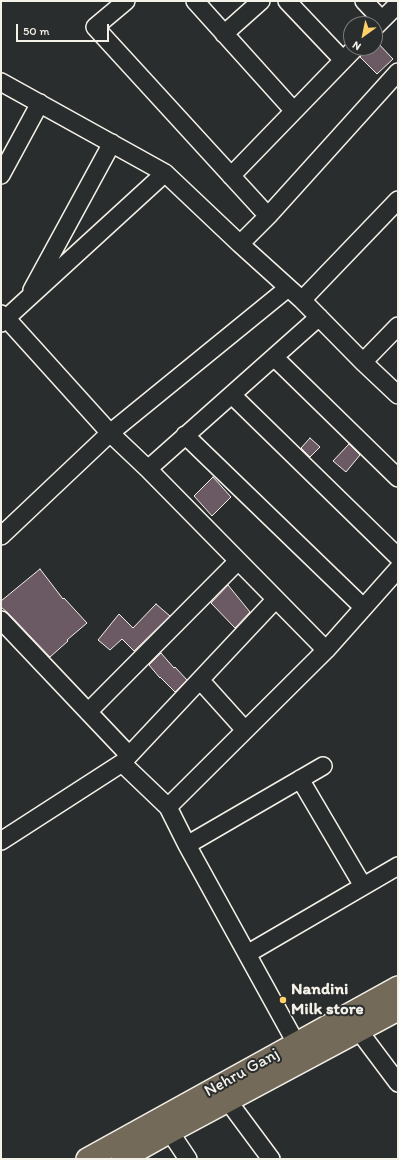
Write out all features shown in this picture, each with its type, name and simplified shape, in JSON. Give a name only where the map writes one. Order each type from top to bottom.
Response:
[{"type":"main road","name":"Nehru Ganj","points":[[87,1159],[398,987]]},
{"type":"main road","name":"Nehru Ganj","points":[[122,1159],[398,1010]]},
{"type":"street","points":[[126,1],[95,27],[268,216]]},
{"type":"street","points":[[195,1],[294,111]]},
{"type":"street","points":[[224,34],[261,1]]},
{"type":"street","points":[[287,1],[343,60]]},
{"type":"street","points":[[364,1],[373,16]]},
{"type":"street","points":[[383,19],[398,4]]},
{"type":"street","points":[[231,176],[347,56]]},
{"type":"street","points":[[240,244],[268,216],[398,72]]},
{"type":"street","points":[[1,82],[165,173],[302,300],[398,395]]},
{"type":"street","points":[[1,175],[40,103]]},
{"type":"street","points":[[25,302],[112,143]]},
{"type":"street","points":[[165,173],[25,302],[3,319],[110,433],[148,469],[275,600],[326,650]]},
{"type":"street","points":[[302,300],[398,200]]},
{"type":"street","points":[[1,536],[110,433],[288,288]]},
{"type":"street","points":[[148,469],[185,435],[232,396],[319,317]]},
{"type":"street","points":[[363,362],[398,326]]},
{"type":"street","points":[[274,357],[398,478]]},
{"type":"street","points":[[232,396],[398,557]]},
{"type":"street","points":[[185,435],[363,607]]},
{"type":"street","points":[[88,712],[238,561]]},
{"type":"street","points":[[168,807],[326,650],[398,569]]},
{"type":"street","points":[[1,840],[126,759],[275,600]]},
{"type":"street","points":[[1,620],[88,712],[126,759],[168,807],[187,845],[296,1043]]},
{"type":"street","points":[[200,680],[245,730]]},
{"type":"street","points":[[187,845],[323,766]]},
{"type":"street","points":[[300,780],[363,886]]},
{"type":"street","points":[[247,954],[398,866]]},
{"type":"street","points":[[359,1031],[398,1083]]},
{"type":"street","points":[[228,1101],[271,1159]]},
{"type":"street","points":[[170,1132],[188,1159]]},
{"type":"building","points":[[383,48],[393,59],[377,74],[360,57],[383,56]]},
{"type":"building","points":[[310,438],[320,447],[310,457],[301,448]]},
{"type":"building","points":[[349,444],[360,455],[346,472],[333,461]]},
{"type":"building","points":[[213,477],[231,497],[212,516],[194,496]]},
{"type":"building","points":[[40,569],[63,599],[64,598],[87,623],[50,657],[1,607],[1,601]]},
{"type":"building","points":[[228,585],[250,612],[235,628],[211,603]]},
{"type":"building","points":[[156,604],[170,616],[134,651],[122,639],[110,650],[98,640],[119,614],[133,628]]},
{"type":"building","points":[[161,653],[187,680],[175,692],[149,665]]},
{"type":"place","name":"Nandini Milk store","points":[[283,1000]]}]
